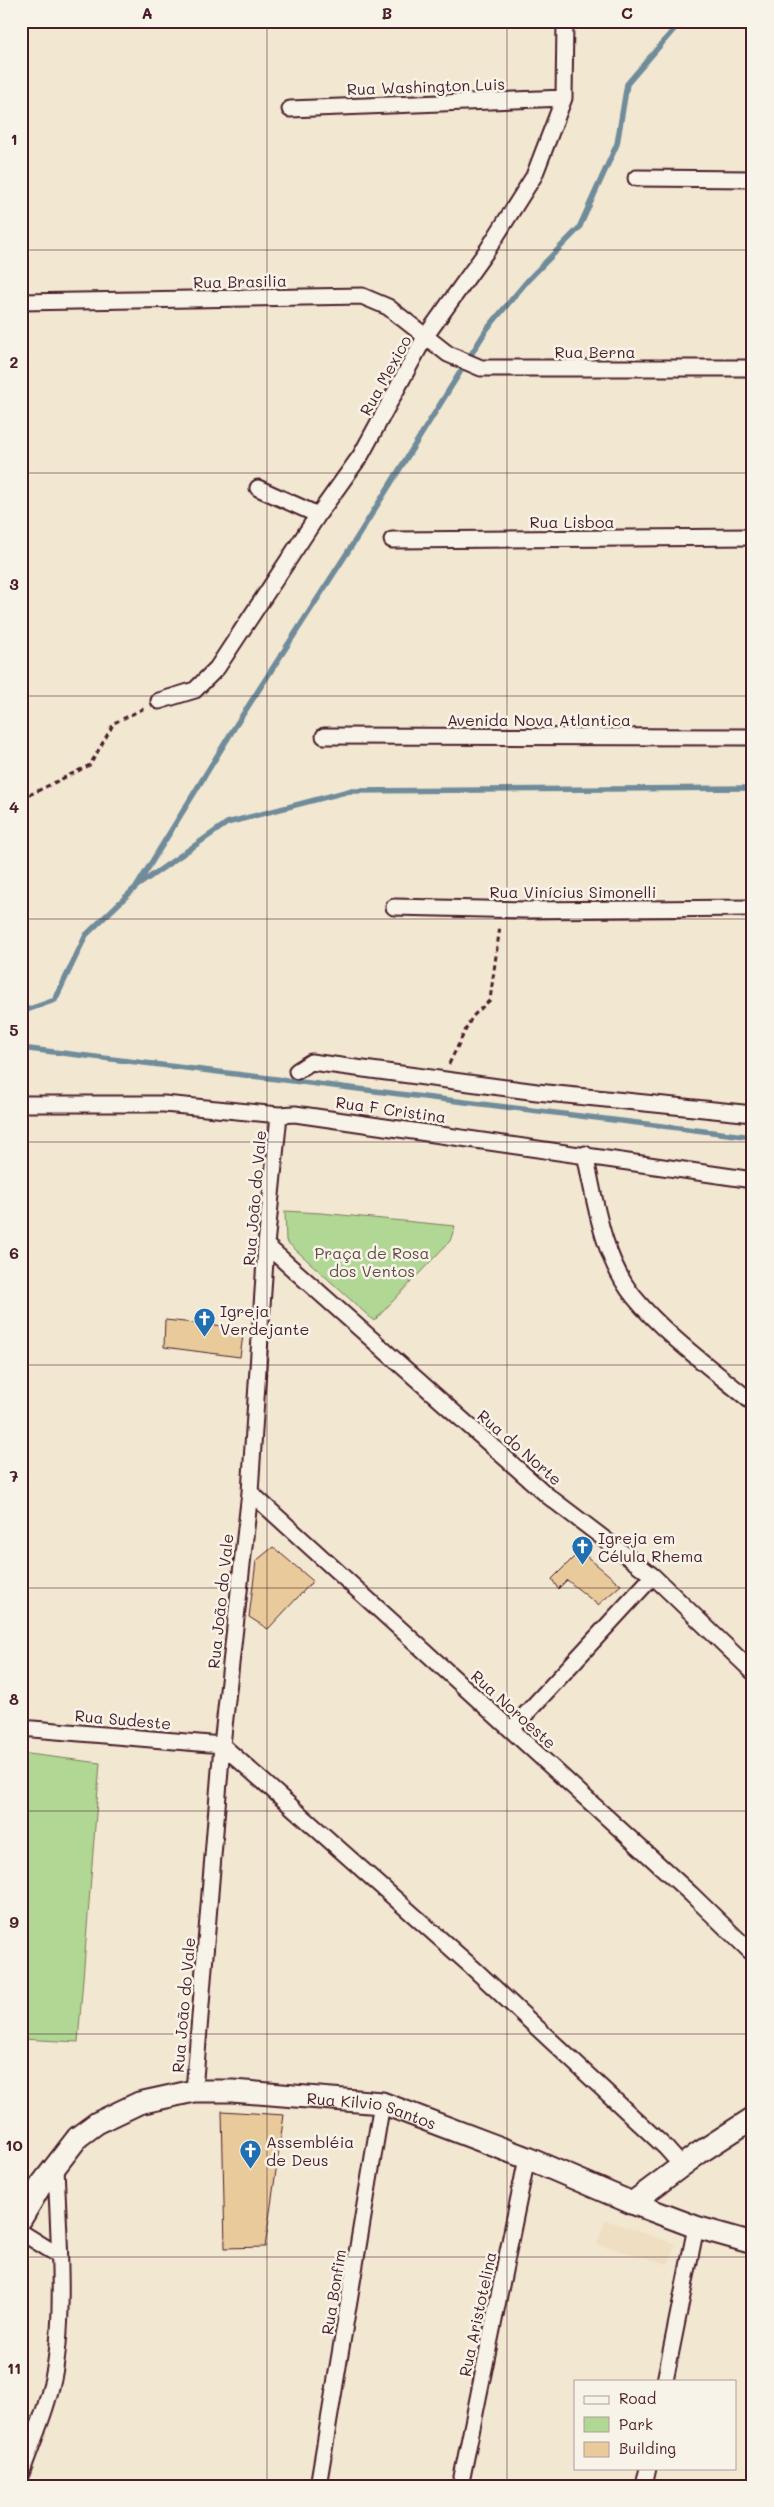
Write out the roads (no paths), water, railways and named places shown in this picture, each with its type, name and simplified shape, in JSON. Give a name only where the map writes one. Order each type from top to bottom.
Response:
[{"type":"main road","name":"Rua Kilvio Santos","points":[[21,2219],[31,2185],[56,2165],[78,2136],[97,2123],[138,2104],[194,2091],[251,2093],[382,2103],[527,2158],[632,2204],[696,2227],[753,2243]]},
{"type":"main road","points":[[632,2204],[682,2166],[753,2118]]},
{"type":"street","name":"Rua Mexico","points":[[159,701],[195,690],[217,668],[360,455],[425,337],[488,249],[534,176],[564,98],[565,21]]},
{"type":"street","name":"Rua Washington Luis","points":[[290,109],[564,98]]},
{"type":"street","points":[[636,178],[753,179]]},
{"type":"street","name":"Rua Brasilia","points":[[21,302],[362,296],[388,307],[442,350]]},
{"type":"street","name":"Rua Berna","points":[[442,350],[481,368],[494,370],[753,368]]},
{"type":"street","points":[[258,488],[318,515]]},
{"type":"street","name":"Rua Lisboa","points":[[392,540],[753,537]]},
{"type":"street","name":"Avenida Nova Atlantica","points":[[324,736],[753,737]]},
{"type":"street","name":"Rua Vinícius Simonelli","points":[[394,907],[527,910],[753,908]]},
{"type":"street","points":[[297,1071],[311,1062],[442,1081],[753,1114]]},
{"type":"street","name":"Rua F Cristina","points":[[21,1104],[164,1104],[279,1115],[295,1114],[585,1154],[753,1180]]},
{"type":"street","name":"Rua João do Vale","points":[[194,2091],[222,1745],[250,1492],[266,1245],[279,1115]]},
{"type":"street","points":[[585,1154],[607,1245],[618,1271],[633,1297],[658,1322],[753,1403]]},
{"type":"street","name":"Rua do Norte","points":[[266,1245],[548,1496],[653,1576],[753,1672]]},
{"type":"street","name":"Rua Noroeste","points":[[250,1492],[691,1894],[753,1954]]},
{"type":"street","points":[[512,1730],[653,1576]]},
{"type":"street","name":"Rua Sudeste","points":[[21,1728],[222,1745]]},
{"type":"street","points":[[222,1745],[472,1967],[665,2147],[682,2166]]},
{"type":"street","name":"Rua Bonfim","points":[[318,2486],[382,2103]]},
{"type":"street","name":"Rua Aristotelina","points":[[462,2477],[527,2158]]},
{"type":"street","points":[[21,2474],[47,2403],[55,2367],[59,2311],[56,2165]]},
{"type":"street","points":[[665,2380],[696,2227]]},
{"type":"street","points":[[21,2232],[58,2254]]},
{"type":"street","points":[[644,2486],[648,2470]]},
{"type":"waterway","points":[[137,886],[236,725],[358,536],[487,329],[528,280],[579,228],[617,144],[627,84],[681,21]]},
{"type":"waterway","points":[[21,1012],[55,1000],[86,935],[137,886],[227,823],[349,791],[753,788]]},
{"type":"waterway","points":[[21,1048],[753,1137]]},
{"type":"place","name":"Igreja Verdejante","points":[[204,1338]]},
{"type":"place","name":"Igreja em Célula Rhema","points":[[582,1565]]},
{"type":"place","name":"Assembléia de Deus","points":[[250,2169]]},
{"type":"park label","name":"Praça de Rosa dos Ventos","points":[[372,1261]]}]
